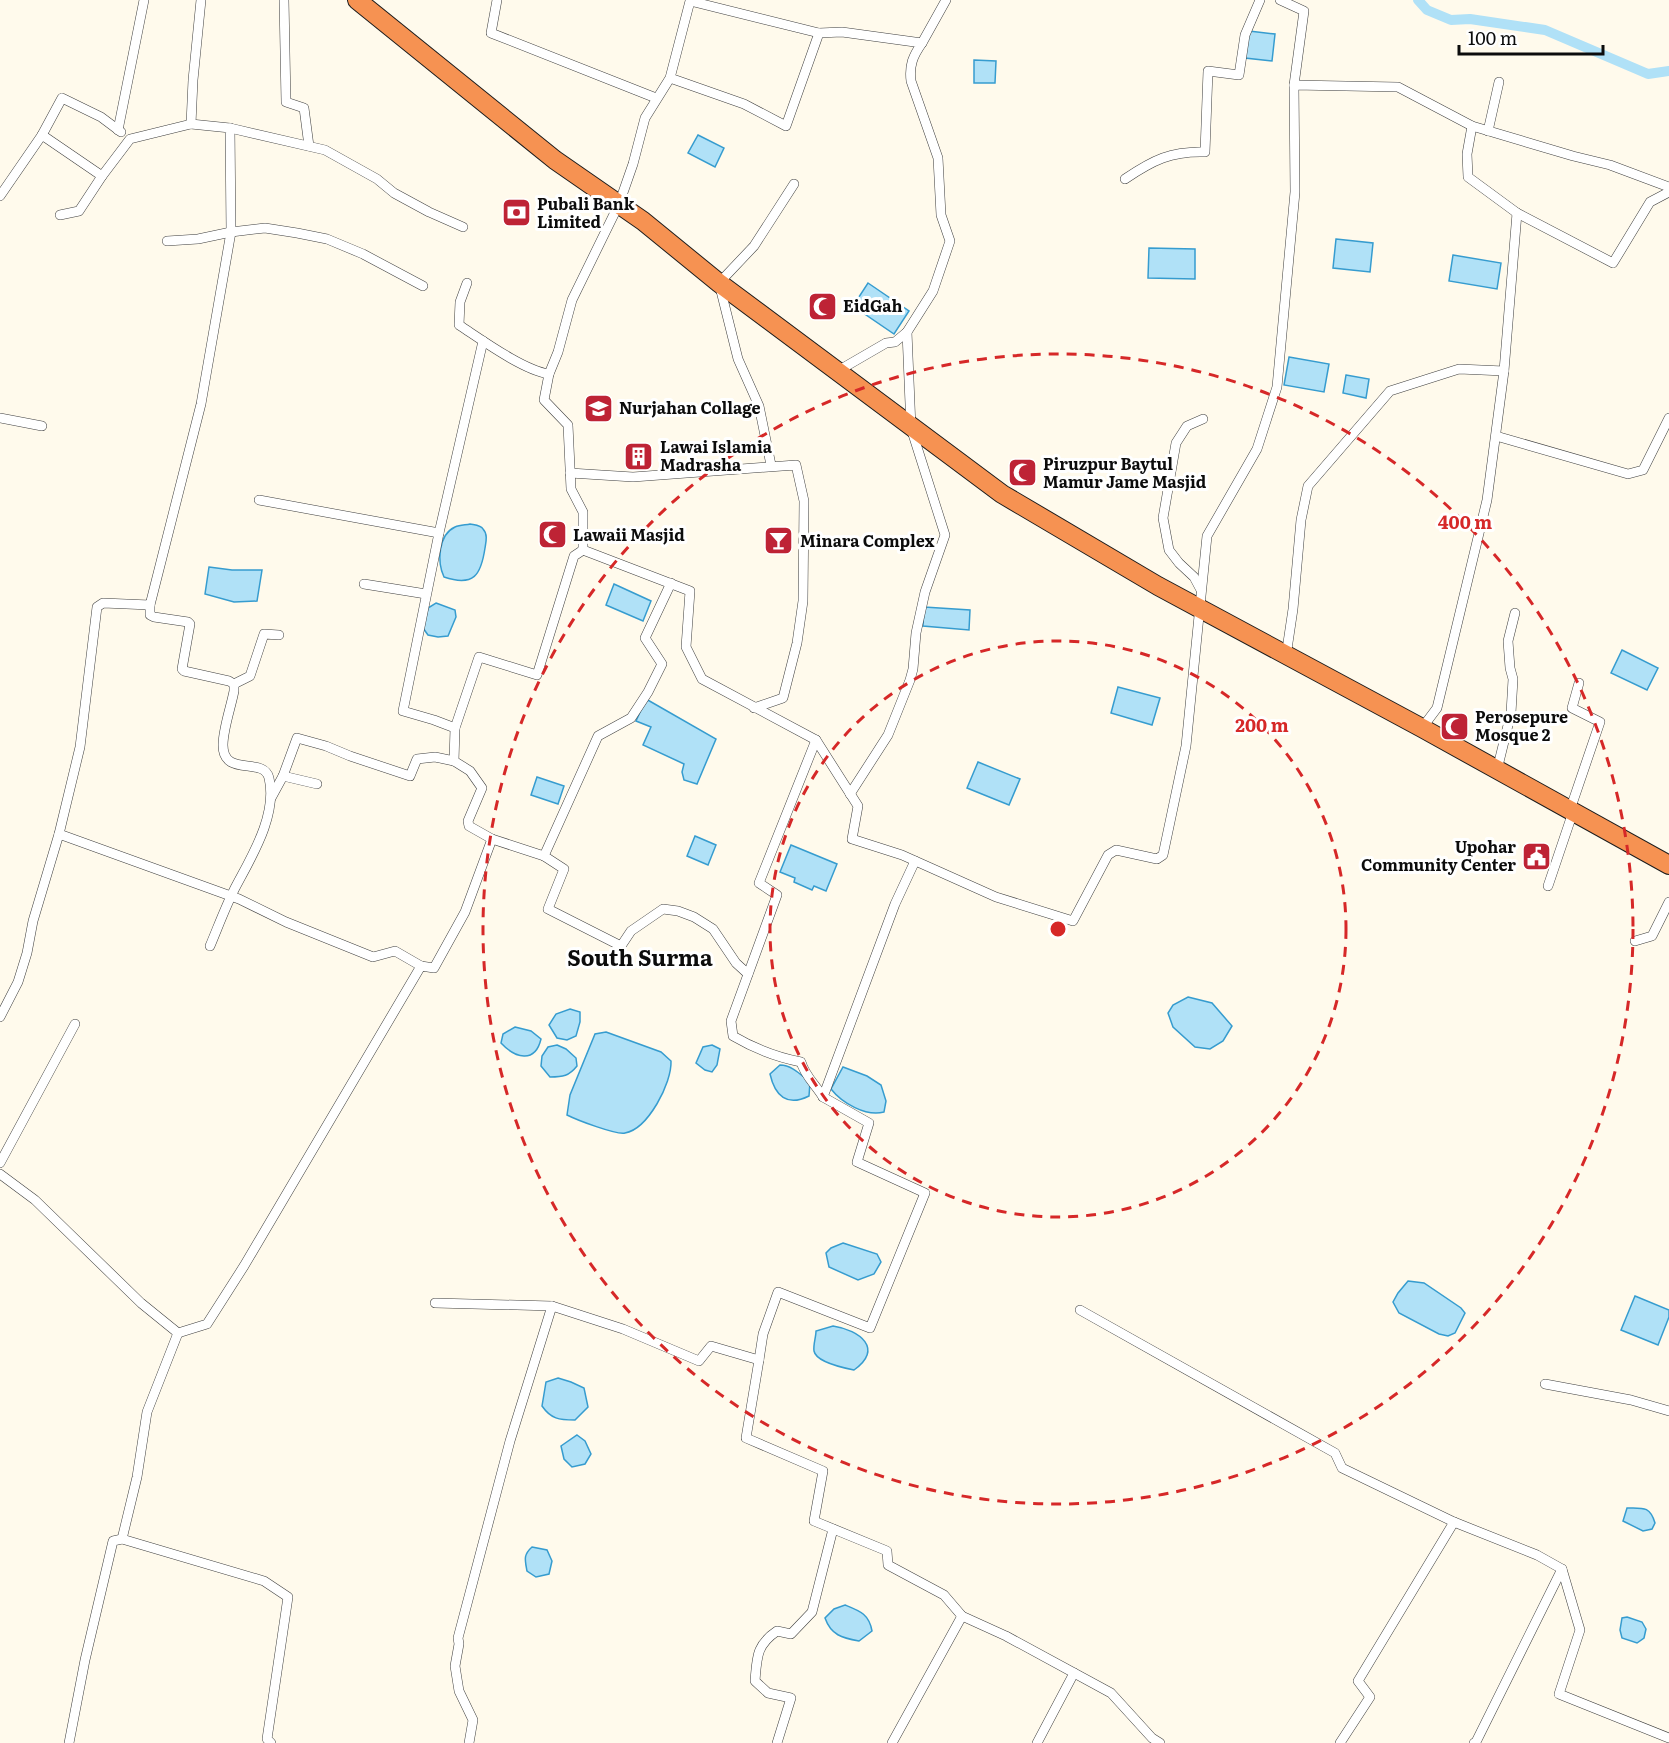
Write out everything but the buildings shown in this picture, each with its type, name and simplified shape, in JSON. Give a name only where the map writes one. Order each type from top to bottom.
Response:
[{"type":"highway","points":[[357,0],[555,160],[643,221],[719,283],[836,372],[1002,494],[1060,530],[1199,609],[1422,728],[1669,865]]},
{"type":"street","points":[[118,130],[144,0]]},
{"type":"street","points":[[191,124],[201,0]]},
{"type":"street","points":[[284,0],[286,102],[304,108],[309,146]]},
{"type":"street","points":[[497,0],[491,33],[656,98]]},
{"type":"street","points":[[836,372],[886,344],[895,342],[907,332],[933,291],[951,242],[941,215],[938,158],[911,81],[909,68],[914,55],[946,0]]},
{"type":"street","points":[[1125,178],[1168,154],[1205,152],[1208,71],[1239,75],[1245,35],[1260,0]]},
{"type":"street","points":[[454,761],[455,728],[479,657],[537,675],[574,555],[583,550],[690,591],[686,647],[702,679],[816,740],[858,806],[852,839],[915,861],[996,897],[1073,921],[1108,855],[1116,850],[1157,859],[1163,855],[1186,746],[1207,536],[1257,449],[1277,387],[1295,192],[1294,86],[1304,11],[1280,0]]},
{"type":"street","points":[[583,550],[583,512],[571,489],[568,425],[544,400],[549,374],[558,352],[572,300],[620,204],[645,118],[670,78],[688,1],[819,33],[842,32],[922,43]]},
{"type":"street","points":[[670,78],[744,104],[786,126],[819,33]]},
{"type":"street","points":[[1488,131],[1498,82]]},
{"type":"street","points":[[1294,86],[1398,87],[1472,126],[1610,165],[1669,187]]},
{"type":"street","points":[[0,196],[42,135],[62,98],[101,117],[130,139]]},
{"type":"street","points":[[60,215],[79,211],[130,139],[191,124],[230,128],[325,150],[376,179],[394,193],[463,227]]},
{"type":"street","points":[[1472,126],[1467,154],[1468,177],[1517,213],[1613,263],[1650,202],[1669,192]]},
{"type":"street","points":[[230,128],[231,232],[201,404],[150,605],[150,615],[190,624],[182,669],[184,672],[234,684]]},
{"type":"street","points":[[42,135],[102,176]]},
{"type":"street","points":[[771,465],[759,406],[738,359],[719,283],[754,246],[794,184]]},
{"type":"street","points":[[1422,728],[1437,708],[1487,500],[1504,370],[1517,213]]},
{"type":"street","points":[[167,241],[198,239],[265,228],[327,239],[363,254],[423,286]]},
{"type":"street","points":[[467,283],[460,302],[459,325],[538,372],[549,374]]},
{"type":"street","points":[[850,794],[888,735],[910,680],[916,633],[925,592],[945,535],[911,428],[907,332]]},
{"type":"street","points":[[455,728],[403,711],[439,533],[483,341]]},
{"type":"street","points":[[1286,656],[1293,609],[1301,520],[1308,486],[1389,391],[1459,369],[1504,370]]},
{"type":"street","points":[[0,418],[42,426]]},
{"type":"street","points":[[1496,436],[1628,474],[1643,470],[1669,418]]},
{"type":"street","points":[[1201,590],[1194,577],[1169,550],[1162,518],[1176,443],[1187,426],[1203,419]]},
{"type":"street","points":[[570,473],[633,477],[771,465],[796,465],[804,501],[803,600],[797,643],[783,698],[754,708]]},
{"type":"street","points":[[259,500],[439,533]]},
{"type":"street","points":[[544,856],[598,736],[631,718],[662,664],[645,638],[671,583]]},
{"type":"street","points":[[364,584],[426,594]]},
{"type":"street","points":[[0,1017],[21,972],[80,747],[97,608],[103,603],[150,605]]},
{"type":"street","points":[[1497,770],[1510,713],[1513,679],[1508,641],[1515,613]]},
{"type":"street","points":[[234,684],[250,676],[264,634],[279,635]]},
{"type":"street","points":[[1548,886],[1600,722],[1572,708],[1579,683]]},
{"type":"street","points":[[234,684],[223,746],[226,758],[236,765],[262,768],[269,776],[271,798]]},
{"type":"street","points":[[210,945],[261,839],[271,798],[283,776],[297,738],[410,776],[417,759],[435,757],[454,761],[470,771],[482,788],[468,824],[492,839],[544,856],[564,869],[548,909],[621,946],[631,931],[663,909],[678,911],[694,917],[713,929],[736,963],[748,974]]},
{"type":"street","points":[[816,740],[759,883],[777,895],[731,1021],[733,1036],[780,1058],[801,1062],[804,1073],[813,1081],[823,1097],[869,1123],[857,1162],[925,1193],[870,1328],[778,1292],[763,1334],[746,1437],[823,1471],[813,1521],[887,1551],[888,1565],[944,1595],[962,1616],[1006,1636],[1111,1693],[1152,1738],[1160,1743]]},
{"type":"street","points":[[283,776],[317,784]]},
{"type":"street","points":[[59,834],[232,896],[286,922],[373,957],[394,951],[421,966],[434,968],[465,912],[492,839]]},
{"type":"street","points":[[823,1097],[895,904],[915,861]]},
{"type":"street","points":[[1635,941],[1652,936],[1669,902]]},
{"type":"street","points":[[178,1333],[207,1324],[244,1266],[421,966]]},
{"type":"street","points":[[0,1163],[75,1024]]},
{"type":"street","points":[[0,1174],[35,1200],[141,1303],[178,1333]]},
{"type":"street","points":[[435,1303],[552,1306],[623,1329],[699,1361],[711,1346],[759,1360]]},
{"type":"street","points":[[469,1743],[473,1720],[459,1691],[455,1666],[458,1638],[510,1441],[552,1306]]},
{"type":"street","points":[[1080,1310],[1335,1453],[1342,1468],[1454,1522],[1537,1555],[1562,1569],[1580,1630],[1559,1694],[1669,1738]]},
{"type":"street","points":[[122,1539],[138,1477],[147,1412],[178,1333]]},
{"type":"street","points":[[1545,1384],[1631,1400],[1669,1411]]},
{"type":"street","points":[[1341,1743],[1370,1697],[1358,1681],[1454,1522]]},
{"type":"street","points":[[777,1743],[790,1698],[768,1693],[755,1682],[759,1649],[766,1638],[777,1631],[791,1634],[812,1612],[833,1529]]},
{"type":"street","points":[[69,1743],[85,1660],[113,1541],[122,1539],[264,1581],[288,1597],[267,1739],[271,1743]]},
{"type":"street","points":[[1474,1743],[1562,1569]]},
{"type":"street","points":[[892,1743],[962,1616]]},
{"type":"street","points":[[1037,1743],[1074,1673]]},
{"type":"water","points":[[1249,31],[1275,34],[1272,61],[1245,58]]},
{"type":"water","points":[[974,60],[996,61],[995,83],[974,83]]},
{"type":"water","points":[[698,135],[724,148],[715,167],[688,153]]},
{"type":"water","points":[[1336,239],[1373,243],[1370,272],[1333,268]]},
{"type":"water","points":[[1149,248],[1195,249],[1195,279],[1148,278]]},
{"type":"water","points":[[1453,255],[1501,263],[1497,289],[1449,281]]},
{"type":"water","points":[[868,283],[909,311],[894,334],[853,306]]},
{"type":"water","points":[[1289,357],[1329,364],[1324,392],[1284,385]]},
{"type":"water","points":[[1346,375],[1369,379],[1366,398],[1343,393]]},
{"type":"water","points":[[470,524],[481,527],[486,536],[478,572],[469,579],[463,580],[444,577],[440,564],[442,542],[449,531],[455,527]]},
{"type":"water","points":[[209,567],[262,570],[257,601],[234,602],[205,594]]},
{"type":"water","points":[[614,584],[651,601],[643,621],[606,605]]},
{"type":"water","points":[[436,603],[455,610],[456,617],[448,636],[428,635],[423,628],[428,608]]},
{"type":"water","points":[[924,607],[970,610],[969,630],[923,626]]},
{"type":"water","points":[[1622,650],[1658,668],[1647,690],[1611,673]]},
{"type":"water","points":[[1118,687],[1160,698],[1152,725],[1111,713]]},
{"type":"water","points":[[646,699],[716,739],[697,784],[684,780],[682,772],[684,764],[643,745],[651,727],[636,721]]},
{"type":"water","points":[[978,762],[1020,779],[1009,805],[967,788]]},
{"type":"water","points":[[537,777],[564,786],[558,804],[531,795]]},
{"type":"water","points":[[695,836],[716,845],[708,865],[687,856]]},
{"type":"water","points":[[791,845],[837,864],[826,891],[814,886],[812,890],[794,882],[795,878],[780,872]]},
{"type":"water","points":[[1188,997],[1212,1003],[1232,1026],[1223,1041],[1210,1049],[1195,1047],[1173,1027],[1168,1013],[1173,1005]]},
{"type":"water","points":[[570,1009],[580,1012],[576,1036],[567,1040],[557,1038],[549,1025],[556,1014]]},
{"type":"water","points":[[515,1027],[531,1031],[541,1039],[534,1052],[524,1056],[518,1055],[501,1043],[503,1034]]},
{"type":"water","points":[[606,1032],[661,1052],[671,1061],[667,1081],[657,1104],[642,1123],[634,1130],[625,1133],[605,1130],[567,1115],[570,1095],[595,1034]]},
{"type":"water","points":[[557,1045],[576,1058],[577,1066],[565,1075],[550,1077],[541,1066],[542,1056],[548,1047]]},
{"type":"water","points":[[712,1045],[720,1049],[717,1065],[712,1072],[696,1063],[703,1047]]},
{"type":"water","points":[[780,1065],[792,1069],[810,1082],[809,1096],[788,1100],[779,1094],[770,1074]]},
{"type":"water","points":[[843,1067],[867,1076],[881,1085],[886,1101],[884,1112],[862,1111],[855,1108],[831,1089]]},
{"type":"water","points":[[843,1243],[877,1254],[881,1262],[874,1274],[858,1280],[829,1267],[826,1253]]},
{"type":"water","points":[[1408,1281],[1424,1283],[1461,1308],[1465,1313],[1455,1333],[1448,1336],[1439,1334],[1399,1313],[1393,1302]]},
{"type":"water","points":[[1635,1296],[1669,1310],[1669,1317],[1658,1345],[1621,1330]]},
{"type":"water","points":[[833,1326],[859,1336],[868,1348],[863,1362],[854,1370],[825,1361],[814,1351],[816,1331]]},
{"type":"water","points":[[558,1378],[584,1388],[588,1407],[575,1420],[556,1418],[542,1406],[546,1382]]},
{"type":"water","points":[[577,1435],[585,1441],[591,1454],[585,1464],[572,1467],[564,1459],[561,1446]]},
{"type":"water","points":[[1627,1508],[1642,1508],[1651,1513],[1655,1523],[1652,1529],[1643,1531],[1623,1521]]},
{"type":"water","points":[[532,1547],[547,1550],[552,1561],[549,1574],[536,1577],[527,1571],[525,1558]]},
{"type":"water","points":[[845,1605],[863,1614],[871,1625],[872,1631],[859,1641],[838,1635],[827,1624],[825,1618],[834,1609]]},
{"type":"water","points":[[1627,1617],[1642,1622],[1646,1629],[1644,1638],[1637,1643],[1622,1638],[1620,1630],[1622,1618]]},
{"type":"waterway","points":[[1418,0],[1427,10],[1451,20],[1470,19],[1545,30],[1648,74],[1669,71]]},
{"type":"place","name":"Pubali Bank Limited","points":[[516,213]]},
{"type":"place","name":"EidGah","points":[[822,306]]},
{"type":"place","name":"Nurjahan Collage","points":[[598,408]]},
{"type":"place","name":"Lawai Islamia Madrasha","points":[[639,456]]},
{"type":"place","name":"Piruzpur Baytul Mamur Jame Masjid","points":[[1022,473]]},
{"type":"place","name":"Lawaii Masjid","points":[[552,535]]},
{"type":"place","name":"Minara Complex","points":[[779,541]]},
{"type":"place","name":"Perosepure Mosque 2","points":[[1454,726]]},
{"type":"place","name":"Upohar Community Center","points":[[1537,856]]},
{"type":"district","name":"South Surma","points":[[640,958]]}]
